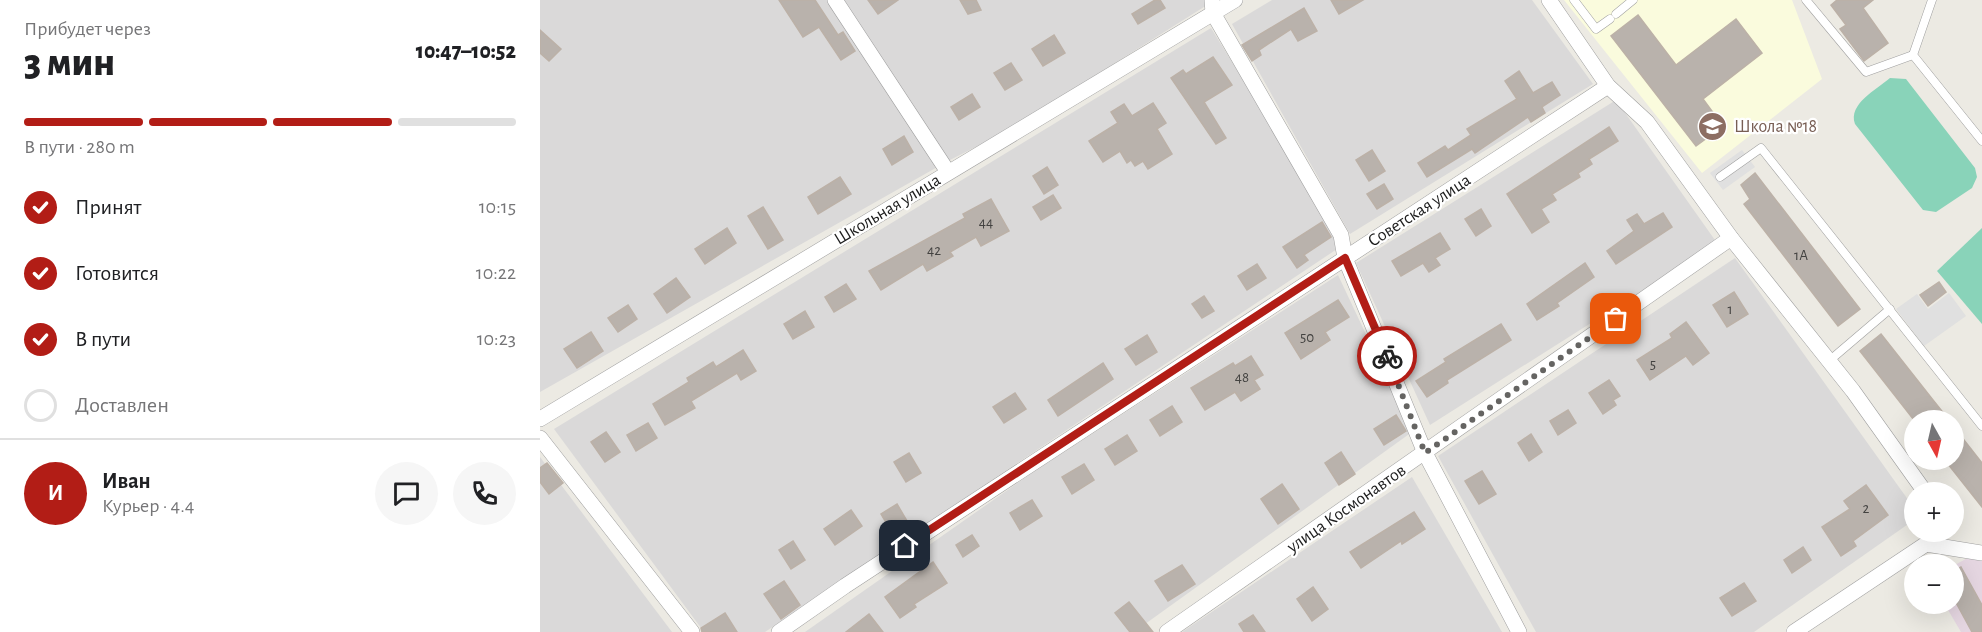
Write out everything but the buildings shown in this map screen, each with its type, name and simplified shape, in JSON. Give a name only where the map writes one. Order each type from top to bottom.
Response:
[{"type":"street","points":[[835,0],[948,172]]},
{"type":"street","name":"Школьная улица","points":[[540,419],[948,172],[1213,6],[1235,0]]},
{"type":"street","points":[[1549,0],[1608,86],[1647,122],[1731,238],[1829,361],[1918,482]]},
{"type":"street","points":[[1213,6],[1341,235],[1345,258],[1425,453],[1519,632]]},
{"type":"street","name":"Советская улица","points":[[779,632],[1608,86]]},
{"type":"street","name":"улица Космонавтов","points":[[1167,632],[1731,238]]},
{"type":"street","points":[[540,438],[692,632]]},
{"type":"street","points":[[1794,632],[1922,542]]},
{"type":"street","points":[[1942,542],[1982,553]]},
{"type":"lane","points":[[1574,0],[1596,29],[1633,0]]},
{"type":"lane","points":[[1806,0],[1866,72],[1913,55]]},
{"type":"lane","points":[[1913,55],[1932,0]]},
{"type":"lane","points":[[1913,55],[1982,141]]},
{"type":"lane","points":[[1720,177],[1761,148],[1982,426]]},
{"type":"lane","points":[[1829,361],[1890,309]]},
{"type":"shaded area","points":[[540,0],[1215,0],[1009,130],[948,161],[540,392]]},
{"type":"shaded area","points":[[1272,0],[1532,0],[1593,84],[1350,234],[1232,24]]},
{"type":"shaded area","name":"Школа №18","points":[[1564,0],[1792,0],[1822,79],[1702,173]]},
{"type":"shaded area","points":[[1211,28],[1279,138],[1340,247],[765,632],[704,632],[554,429]]},
{"type":"shaded area","points":[[1616,100],[1717,243],[1430,425],[1356,263]]},
{"type":"shaded area","points":[[1742,150],[1755,167],[1723,190],[1710,173]]},
{"type":"shaded area","points":[[1735,258],[1904,494],[1904,527],[1754,632],[1536,632],[1438,456]]},
{"type":"shaded area","points":[[1338,275],[1412,432],[1134,632],[805,632],[1039,468]]},
{"type":"shaded area","points":[[1949,293],[1966,316],[1924,346],[1896,309],[1917,294],[1928,309]]},
{"type":"shaded area","points":[[540,457],[672,632],[540,632]]},
{"type":"shaded area","points":[[1412,477],[1502,632],[1182,632]]},
{"type":"shaded area","points":[[1982,550],[1982,632],[1961,632],[1950,614],[1964,614],[1964,560]]},
{"type":"green space","points":[[1890,78],[1906,79],[1975,168],[1977,177],[1972,188],[1936,212],[1923,210],[1855,124],[1854,117],[1859,104]]},
{"type":"green space","points":[[1982,228],[1982,324],[1937,271]]},
{"type":"way so far","points":[[1387,356],[1425,453],[1616,319]]},
{"type":"place","name":"Школа №18","points":[[1713,126]]},
{"type":"route","points":[[905,546],[1345,258],[1387,356]]}]
